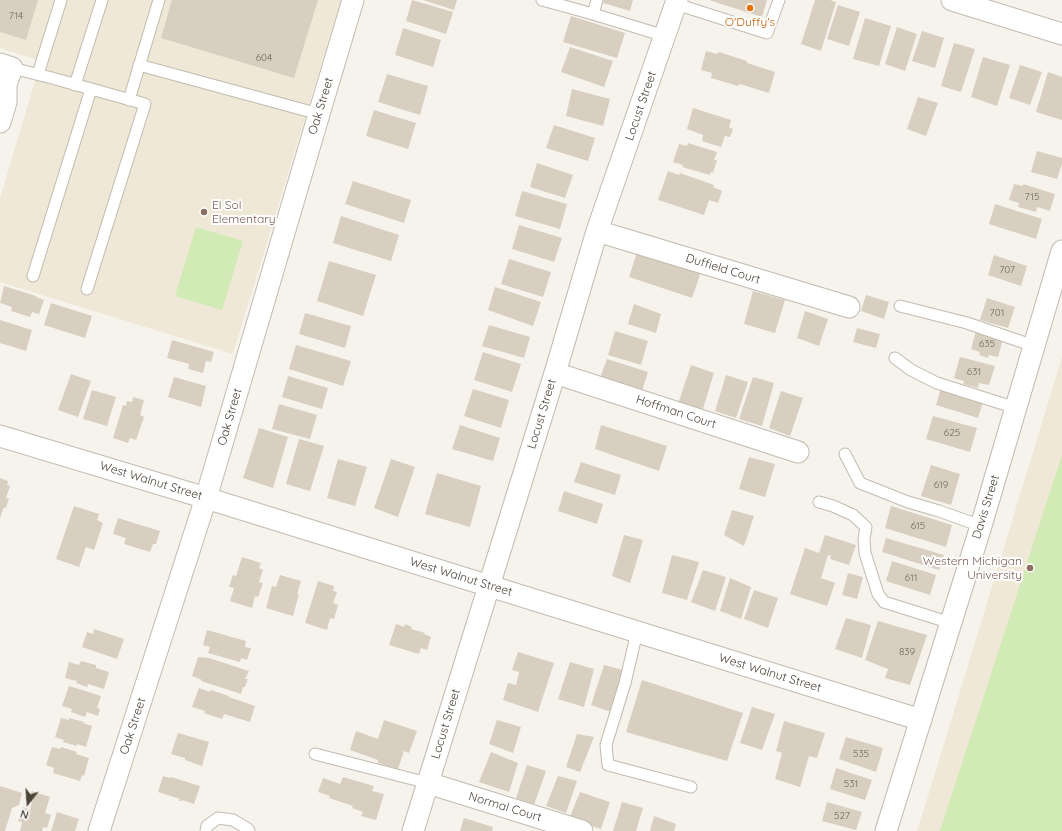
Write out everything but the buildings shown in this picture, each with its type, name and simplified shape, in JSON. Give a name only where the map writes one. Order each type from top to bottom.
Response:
[{"type":"street","name":"Oak Street","points":[[99,831],[206,498],[354,0]]},
{"type":"street","points":[[952,0],[1062,34]]},
{"type":"street","name":"Locust Street","points":[[413,831],[555,373],[597,231],[677,2]]},
{"type":"street","points":[[0,122],[6,102],[6,66]]},
{"type":"street","name":"Duffield Court","points":[[597,231],[849,307]]},
{"type":"street","name":"Davis Street","points":[[886,831],[981,526],[1062,251]]},
{"type":"street","name":"Hoffman Court","points":[[555,373],[798,452]]},
{"type":"street","name":"West Walnut Street","points":[[0,436],[206,498],[921,720]]},
{"type":"street","name":"Normal Court","points":[[428,783],[582,831]]},
{"type":"lane","points":[[38,74],[61,0]]},
{"type":"lane","points":[[75,85],[102,0]]},
{"type":"lane","points":[[129,100],[159,0]]},
{"type":"lane","points":[[542,0],[666,36]]},
{"type":"lane","points":[[593,14],[597,0]]},
{"type":"lane","points":[[677,2],[767,33],[778,0]]},
{"type":"lane","points":[[139,65],[319,114]]},
{"type":"lane","points":[[6,66],[145,104],[88,289]]},
{"type":"lane","points":[[33,276],[91,89]]},
{"type":"lane","points":[[900,306],[966,323],[1034,346]]},
{"type":"lane","points":[[895,358],[911,370],[937,383],[1016,408]]},
{"type":"lane","points":[[845,454],[860,483],[908,502],[981,526]]},
{"type":"lane","points":[[819,502],[833,506],[853,516],[866,527],[864,539],[865,553],[878,594],[884,602],[951,623]]},
{"type":"lane","points":[[637,632],[625,683],[606,745],[608,765],[691,787]]},
{"type":"lane","points":[[314,754],[428,783]]},
{"type":"lane","points":[[206,831],[207,826],[218,818],[233,820],[249,831]]},
{"type":"shaded area","points":[[0,0],[341,0],[233,354],[0,282],[0,198],[41,61],[0,48]]},
{"type":"shaded area","name":"Western Michigan University","points":[[1062,357],[1062,831],[917,831],[933,780]]},
{"type":"green space","points":[[196,227],[243,241],[222,310],[175,296]]},
{"type":"green space","name":"Western Michigan University","points":[[1062,455],[1062,831],[940,831]]},
{"type":"place","name":"O'Duffy's","points":[[750,8]]},
{"type":"place","name":"El Sol Elementary","points":[[204,212]]},
{"type":"place","name":"Western Michigan University","points":[[1030,568]]}]
